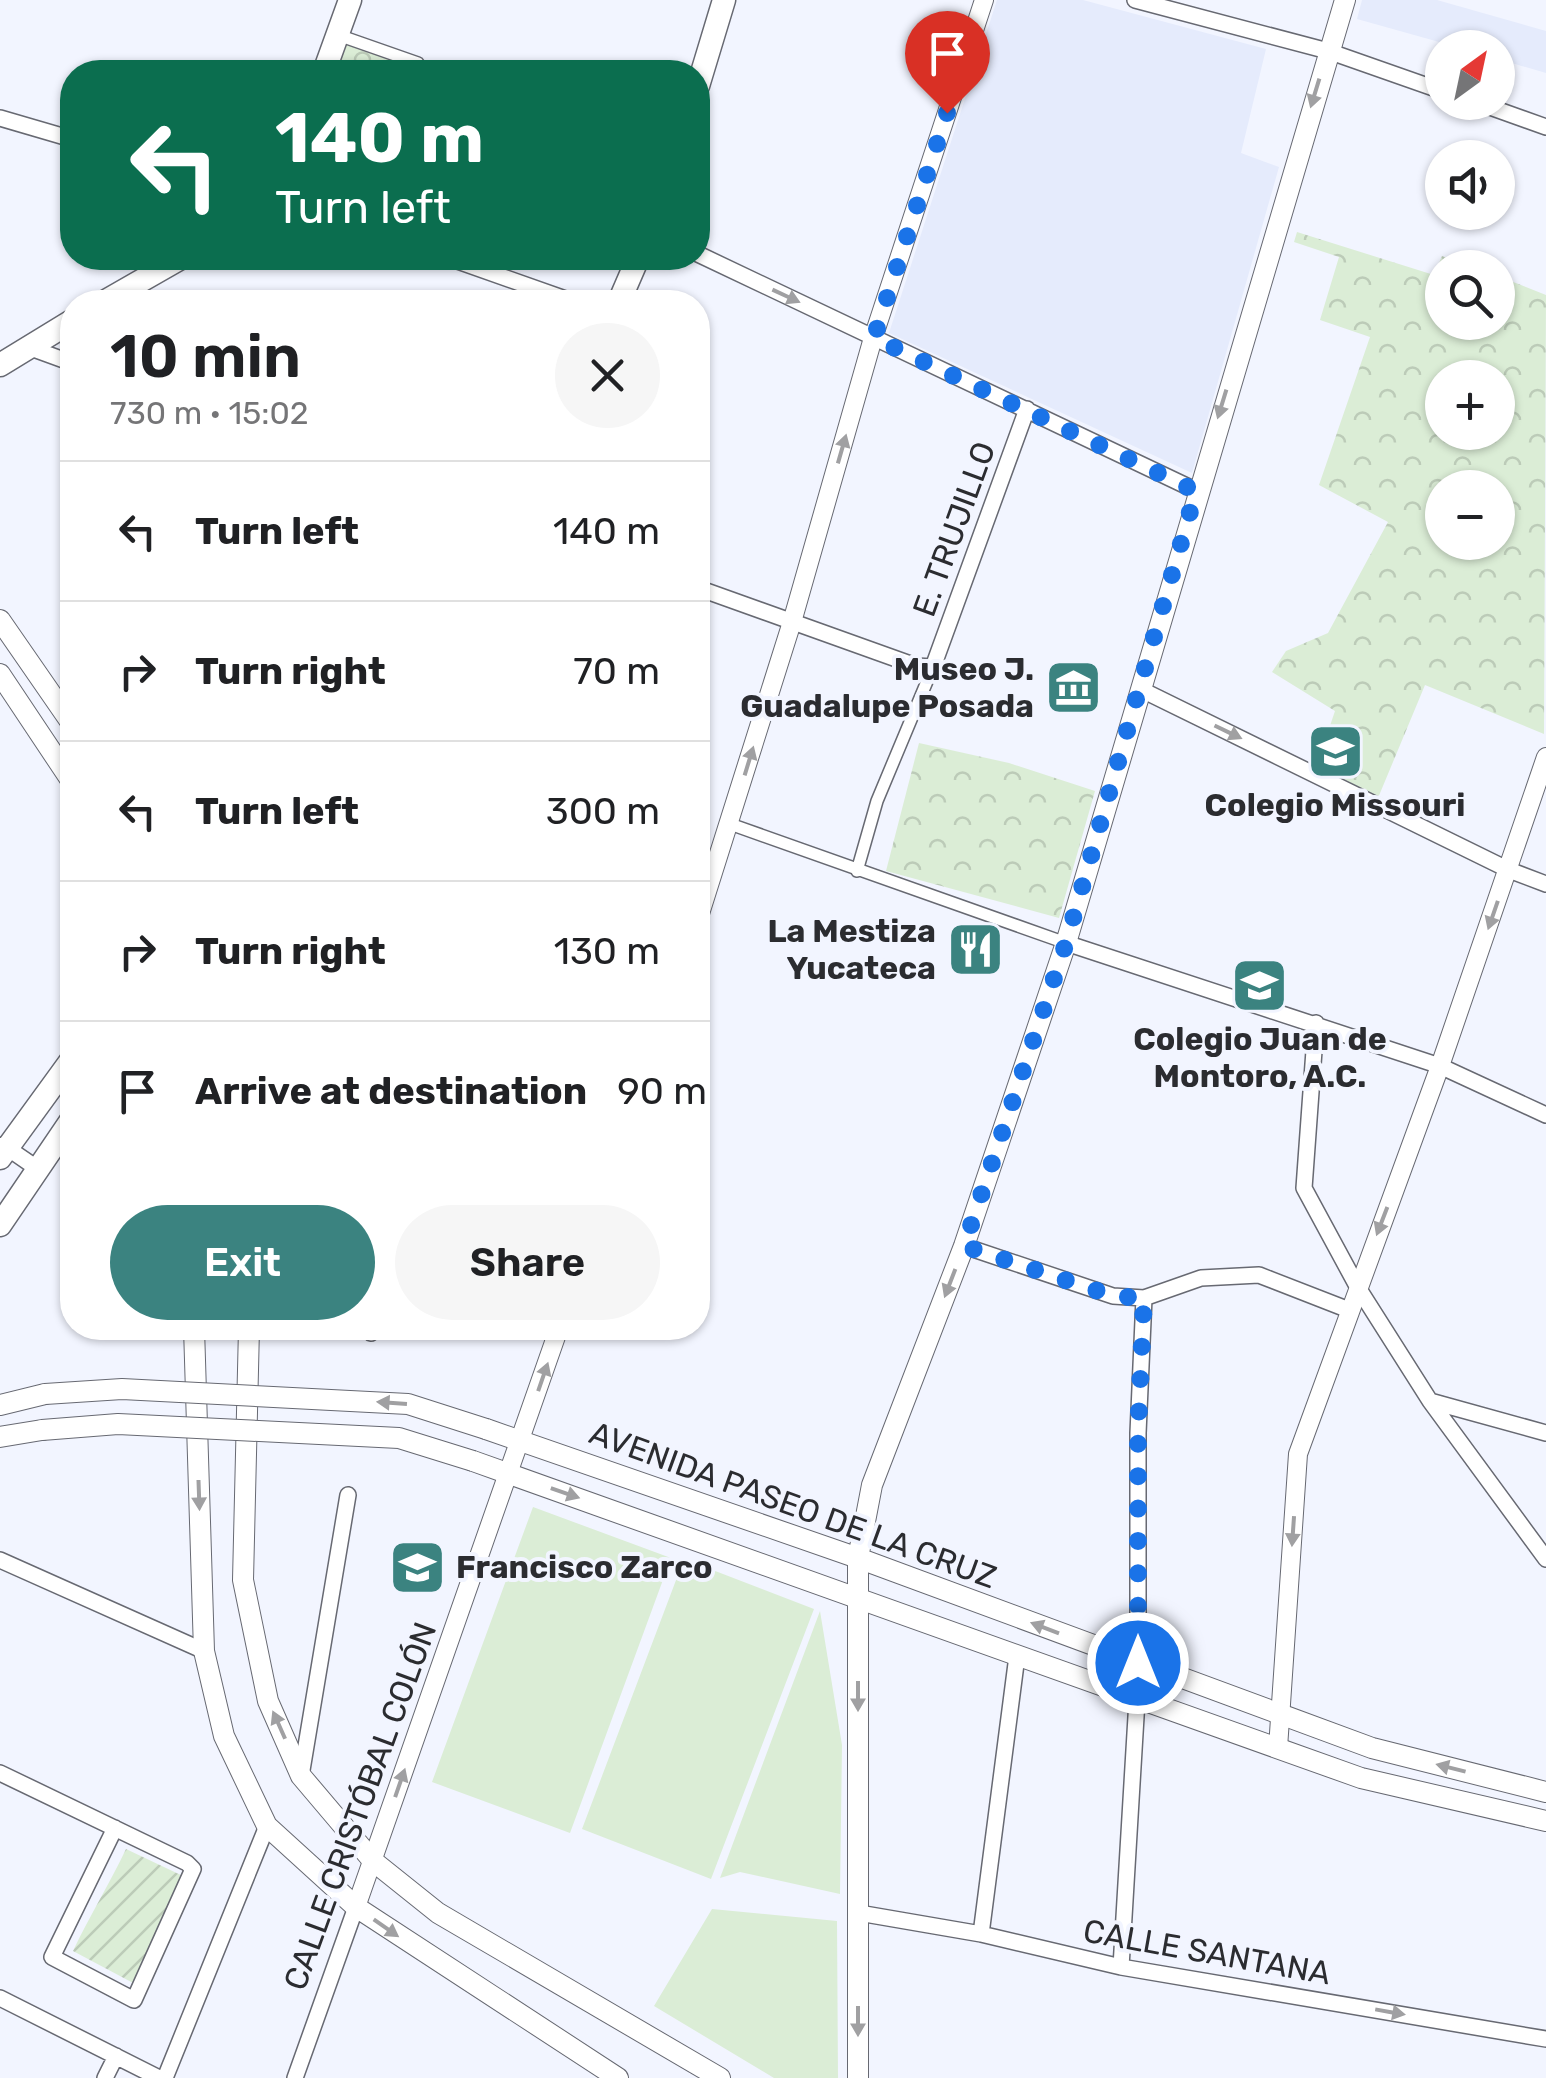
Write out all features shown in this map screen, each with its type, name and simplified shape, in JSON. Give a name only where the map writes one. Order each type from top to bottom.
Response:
[{"type":"main road","points":[[329,60],[350,0]]},
{"type":"main road","points":[[706,60],[724,0]]},
{"type":"main road","points":[[858,2078],[858,1558],[872,1485],[964,1246],[1066,943],[1196,491],[1345,0]]},
{"type":"main road","points":[[125,290],[160,270]]},
{"type":"main road","points":[[0,365],[60,328]]},
{"type":"main road","points":[[0,620],[60,707]]},
{"type":"main road","points":[[0,674],[60,764]]},
{"type":"main road","points":[[2,1149],[60,1074]]},
{"type":"main road","points":[[0,1226],[60,1137]]},
{"type":"main road","points":[[194,1340],[204,1651],[224,1736],[267,1826],[356,1908],[618,2078]]},
{"type":"main road","points":[[250,1340],[244,1580],[268,1701],[301,1776],[373,1861],[438,1913],[720,2078]]},
{"type":"main road","name":"AVENIDA PASEO DE LA CRUZ","points":[[0,1405],[44,1394],[122,1390],[408,1404],[858,1558],[1372,1748],[1546,1792]]},
{"type":"main road","name":"AVENIDA PASEO DE LA CRUZ","points":[[0,1437],[118,1424],[400,1438],[1361,1778],[1546,1821]]},
{"type":"street","points":[[710,884],[792,622],[874,338],[984,0]]},
{"type":"street","points":[[1135,0],[1328,51],[1425,85]]},
{"type":"street","points":[[338,35],[409,60]]},
{"type":"street","points":[[1515,116],[1546,127]]},
{"type":"street","points":[[0,118],[60,136]]},
{"type":"street","points":[[710,260],[1196,491]]},
{"type":"street","points":[[483,270],[540,290]]},
{"type":"street","points":[[28,347],[60,359]]},
{"type":"street","name":"E. TRUJILLO","points":[[933,667],[1027,409]]},
{"type":"street","points":[[710,592],[916,666],[933,667],[878,801],[856,871]]},
{"type":"street","points":[[1140,689],[1508,870],[1546,884]]},
{"type":"street","points":[[1278,1748],[1298,1454],[1440,1066],[1546,757]]},
{"type":"street","points":[[730,824],[1066,943],[1440,1066],[1546,1115]]},
{"type":"street","points":[[1316,1023],[1304,1188],[1357,1286],[1430,1401],[1546,1559]]},
{"type":"street","points":[[2,1149],[38,1169]]},
{"type":"street","points":[[964,1246],[1113,1296],[1144,1298],[1201,1278],[1259,1275],[1350,1310]]},
{"type":"street","points":[[1138,1663],[1138,1432],[1144,1298]]},
{"type":"street","name":"CALLE CRISTÓBAL COLÓN","points":[[296,2078],[556,1340]]},
{"type":"street","points":[[1430,1401],[1546,1433]]},
{"type":"street","points":[[301,1776],[348,1495]]},
{"type":"street","points":[[0,1560],[204,1651]]},
{"type":"street","points":[[980,1934],[1017,1656]]},
{"type":"street","points":[[1121,1967],[1137,1700]]},
{"type":"street","points":[[0,1772],[115,1828],[193,1869],[134,2000],[58,1964],[52,1949],[115,1828]]},
{"type":"street","points":[[0,1998],[162,2078],[267,1826]]},
{"type":"street","name":"CALLE SANTANA","points":[[859,1914],[980,1934],[1121,1967],[1546,2039]]},
{"type":"street","points":[[105,2078],[116,2056]]},
{"type":"shaded area","points":[[997,0],[1083,0],[1266,49],[1241,153],[1279,167],[1192,473],[889,333]]},
{"type":"shaded area","points":[[1362,0],[1437,0],[1546,31],[1546,73],[1515,64],[1515,30],[1425,30],[1425,38],[1357,19]]},
{"type":"green space","points":[[344,43],[397,60],[338,60]]},
{"type":"green space","points":[[1297,232],[1425,272],[1425,340],[1515,340],[1515,283],[1546,295],[1544,734],[1425,685],[1378,798],[1317,764],[1335,711],[1272,672],[1286,651],[1328,633],[1388,522],[1319,485],[1370,337],[1320,320],[1339,257],[1294,242]]},
{"type":"green space","points":[[919,743],[1009,763],[1095,791],[1059,918],[886,871]]},
{"type":"green space","points":[[533,1507],[671,1558],[570,1833],[432,1782]]},
{"type":"green space","points":[[684,1559],[814,1609],[711,1879],[582,1829]]},
{"type":"green space","points":[[820,1611],[842,1745],[840,1894],[740,1872],[720,1878]]},
{"type":"green space","points":[[126,1849],[185,1877],[135,1984],[73,1951]]},
{"type":"green space","points":[[712,1909],[837,1921],[838,2078],[774,2078],[654,2006]]},
{"type":"place","name":"Museo J. Guadalupe Posada","points":[[1073,687]]},
{"type":"place","name":"Colegio Missouri","points":[[1335,751]]},
{"type":"place","name":"La Mestiza Yucateca","points":[[975,949]]},
{"type":"place","name":"Colegio Juan de Montoro, A.C.","points":[[1260,985]]},
{"type":"place","name":"Francisco Zarco","points":[[417,1567]]},
{"type":"route","points":[[947,113],[874,338],[1196,491],[1066,943],[964,1246],[1113,1296],[1144,1298],[1138,1432],[1138,1663]]}]
